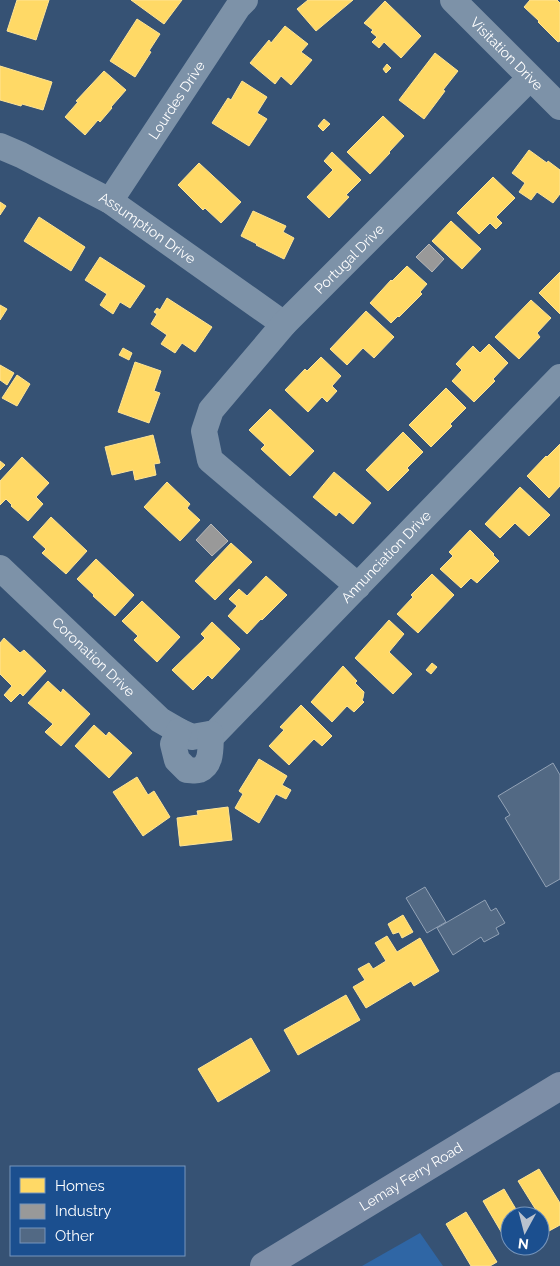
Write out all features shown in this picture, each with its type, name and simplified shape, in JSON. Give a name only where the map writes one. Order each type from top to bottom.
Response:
[{"type":"main road","name":"Lemay Ferry Road","points":[[264,1266],[560,1086]]},
{"type":"street","name":"Lourdes Drive","points":[[110,201],[238,7],[245,0]]},
{"type":"street","name":"Visitation Drive","points":[[453,0],[560,107]]},
{"type":"street","name":"Portugal Drive","points":[[358,586],[210,460],[204,431],[211,410],[284,324],[530,78]]},
{"type":"street","name":"Assumption Drive","points":[[0,146],[110,201],[284,324]]},
{"type":"street","name":"Annunciation Drive","points":[[194,734],[215,733],[560,377]]},
{"type":"street","name":"Coronation Drive","points":[[0,568],[160,720],[194,734]]},
{"type":"shaded area","points":[[420,1233],[443,1266],[362,1266]]},
{"type":"building: Homes","points":[[17,0],[49,0],[36,40],[7,31]]},
{"type":"building: Homes","points":[[131,0],[182,0],[164,24]]},
{"type":"building: Homes","points":[[308,0],[353,0],[316,31],[297,9]]},
{"type":"building: Homes","points":[[530,0],[557,0],[560,3],[560,41],[558,42],[524,7]]},
{"type":"building: Homes","points":[[385,1],[421,36],[401,58],[384,42],[379,48],[372,42],[377,37],[371,32],[373,30],[364,23]]},
{"type":"building: Homes","points":[[137,19],[160,34],[135,77],[110,61]]},
{"type":"building: Homes","points":[[285,26],[308,44],[301,52],[312,60],[291,85],[281,76],[275,84],[250,63],[269,40],[271,43]]},
{"type":"building: Homes","points":[[435,53],[458,71],[424,119],[399,100]]},
{"type":"building: Homes","points":[[387,64],[391,68],[386,73],[383,69]]},
{"type":"building: Homes","points":[[0,66],[52,82],[43,110],[0,100]]},
{"type":"building: Homes","points":[[104,71],[126,90],[100,122],[98,120],[85,135],[65,117],[78,102],[76,101]]},
{"type":"building: Homes","points":[[242,81],[267,97],[257,113],[267,119],[249,146],[212,123],[228,98],[231,100]]},
{"type":"building: Homes","points":[[383,116],[404,136],[370,174],[347,152]]},
{"type":"building: Homes","points":[[324,119],[330,124],[323,131],[318,126]]},
{"type":"building: Homes","points":[[529,150],[560,170],[560,194],[553,203],[537,192],[531,200],[519,192],[525,183],[512,173]]},
{"type":"building: Homes","points":[[332,152],[361,180],[346,195],[349,197],[329,218],[307,197],[333,170],[324,161]]},
{"type":"building: Homes","points":[[199,163],[241,202],[221,223],[205,208],[203,210],[178,185]]},
{"type":"building: Homes","points":[[493,177],[515,198],[496,217],[502,223],[496,229],[490,223],[479,234],[457,213]]},
{"type":"building: Homes","points":[[0,202],[6,206],[0,215]]},
{"type":"building: Homes","points":[[253,211],[286,226],[283,232],[294,238],[284,259],[241,236]]},
{"type":"building: Homes","points":[[39,217],[85,247],[71,271],[24,241]]},
{"type":"building: Homes","points":[[451,221],[481,249],[462,269],[432,241]]},
{"type":"building: Homes","points":[[100,257],[145,286],[130,308],[120,302],[113,314],[100,305],[107,294],[85,280]]},
{"type":"building: Homes","points":[[407,266],[427,284],[420,292],[422,294],[391,323],[370,303]]},
{"type":"building: Homes","points":[[560,272],[560,314],[539,293]]},
{"type":"building: Homes","points":[[167,298],[212,327],[195,352],[182,343],[175,353],[161,344],[167,335],[151,324],[157,314],[154,312],[157,308],[160,310]]},
{"type":"building: Homes","points":[[531,300],[551,318],[537,333],[540,337],[519,359],[495,337]]},
{"type":"building: Homes","points":[[0,305],[7,309],[0,320]]},
{"type":"building: Homes","points":[[366,311],[394,337],[374,358],[363,348],[347,365],[330,349]]},
{"type":"building: Homes","points":[[489,344],[508,363],[493,379],[495,381],[474,402],[452,381],[462,370],[456,364],[473,346],[480,353]]},
{"type":"building: Homes","points":[[123,348],[132,353],[129,360],[119,355]]},
{"type":"building: Homes","points":[[321,357],[341,376],[332,386],[337,391],[327,402],[322,397],[308,412],[285,390],[305,369],[307,371]]},
{"type":"building: Homes","points":[[135,362],[161,371],[154,391],[160,393],[149,423],[118,412]]},
{"type":"building: Homes","points":[[0,365],[14,373],[7,385],[0,380]]},
{"type":"building: Homes","points":[[17,375],[30,384],[17,406],[2,398]]},
{"type":"building: Homes","points":[[446,388],[466,408],[450,424],[452,426],[431,447],[409,425]]},
{"type":"building: Homes","points":[[270,409],[314,451],[290,476],[261,449],[265,445],[249,430]]},
{"type":"building: Homes","points":[[403,432],[423,452],[407,468],[409,470],[388,491],[366,470]]},
{"type":"building: Homes","points":[[153,435],[160,463],[154,464],[156,475],[135,480],[133,470],[112,475],[105,447]]},
{"type":"building: Homes","points":[[560,444],[560,486],[549,498],[527,476]]},
{"type":"building: Homes","points":[[22,457],[49,483],[36,497],[43,504],[28,521],[6,499],[0,505],[0,481]]},
{"type":"building: Homes","points":[[0,461],[5,465],[0,470]]},
{"type":"building: Homes","points":[[334,472],[371,503],[353,524],[339,512],[336,516],[313,497]]},
{"type":"building: Homes","points":[[167,482],[190,504],[187,508],[200,520],[180,541],[144,507]]},
{"type":"building: Homes","points":[[520,487],[550,515],[529,536],[515,523],[500,538],[485,524]]},
{"type":"building: Homes","points":[[51,517],[87,551],[66,574],[42,553],[46,549],[33,537]]},
{"type":"building: Homes","points":[[470,530],[499,561],[477,583],[471,578],[461,588],[440,569],[453,556],[449,552]]},
{"type":"building: Homes","points":[[231,543],[252,562],[215,600],[195,581]]},
{"type":"building: Homes","points":[[96,559],[134,595],[115,616],[77,579]]},
{"type":"building: Homes","points":[[432,574],[454,595],[418,633],[397,614],[413,597],[411,595]]},
{"type":"building: Homes","points":[[266,576],[287,595],[247,634],[228,616],[237,606],[229,599],[239,589],[247,596]]},
{"type":"building: Homes","points":[[142,601],[180,637],[157,662],[134,640],[138,636],[122,621]]},
{"type":"building: Homes","points":[[389,620],[404,634],[389,652],[412,674],[393,694],[355,658]]},
{"type":"building: Homes","points":[[212,622],[240,649],[212,679],[208,675],[193,690],[172,670],[205,638],[201,634]]},
{"type":"building: Homes","points":[[4,638],[20,653],[24,650],[46,671],[23,696],[20,693],[11,702],[4,695],[12,686],[0,674],[0,643]]},
{"type":"building: Homes","points":[[432,663],[437,667],[431,674],[426,670]]},
{"type":"building: Homes","points":[[343,666],[364,692],[362,700],[364,702],[354,712],[347,706],[332,722],[311,702]]},
{"type":"building: Homes","points":[[48,681],[61,693],[63,689],[90,714],[61,746],[45,732],[53,724],[28,703]]},
{"type":"building: Homes","points":[[301,705],[332,736],[322,746],[314,739],[289,765],[269,746],[284,730],[280,727]]},
{"type":"building: Homes","points":[[94,725],[106,736],[109,732],[132,753],[109,778],[75,746]]},
{"type":"building: Homes","points":[[259,759],[287,776],[282,785],[291,790],[286,799],[276,794],[259,823],[235,808],[243,794],[239,791]]},
{"type":"building: Homes","points":[[137,777],[148,795],[154,791],[170,817],[143,836],[113,792]]},
{"type":"building: Homes","points":[[228,807],[232,840],[180,846],[177,818],[198,815],[197,811]]},
{"type":"building: Homes","points":[[403,915],[413,932],[402,938],[399,932],[393,934],[388,924]]},
{"type":"building: Homes","points":[[387,936],[397,952],[420,938],[439,971],[414,986],[411,981],[366,1008],[353,987],[365,980],[358,969],[369,963],[373,969],[386,961],[375,943]]},
{"type":"building: Homes","points":[[346,995],[360,1020],[298,1055],[284,1030]]},
{"type":"building: Homes","points":[[251,1038],[270,1071],[218,1102],[198,1069]]},
{"type":"building: Homes","points":[[539,1169],[560,1203],[560,1225],[550,1230],[550,1206],[534,1206],[518,1181]]},
{"type":"building: Homes","points":[[504,1189],[514,1206],[500,1206],[500,1230],[483,1201]]},
{"type":"building: Homes","points":[[466,1212],[497,1262],[490,1266],[471,1266],[446,1224]]},
{"type":"building: Industry","points":[[429,244],[444,259],[432,272],[416,257]]},
{"type":"building: Industry","points":[[211,524],[228,541],[212,556],[196,540]]},
{"type":"building: Other","points":[[553,763],[560,775],[560,879],[546,887],[505,818],[510,815],[498,796]]},
{"type":"building: Other","points":[[425,887],[446,922],[427,933],[406,898]]},
{"type":"building: Other","points":[[485,900],[491,911],[496,908],[505,923],[496,928],[499,934],[484,942],[481,937],[453,955],[437,928]]}]
